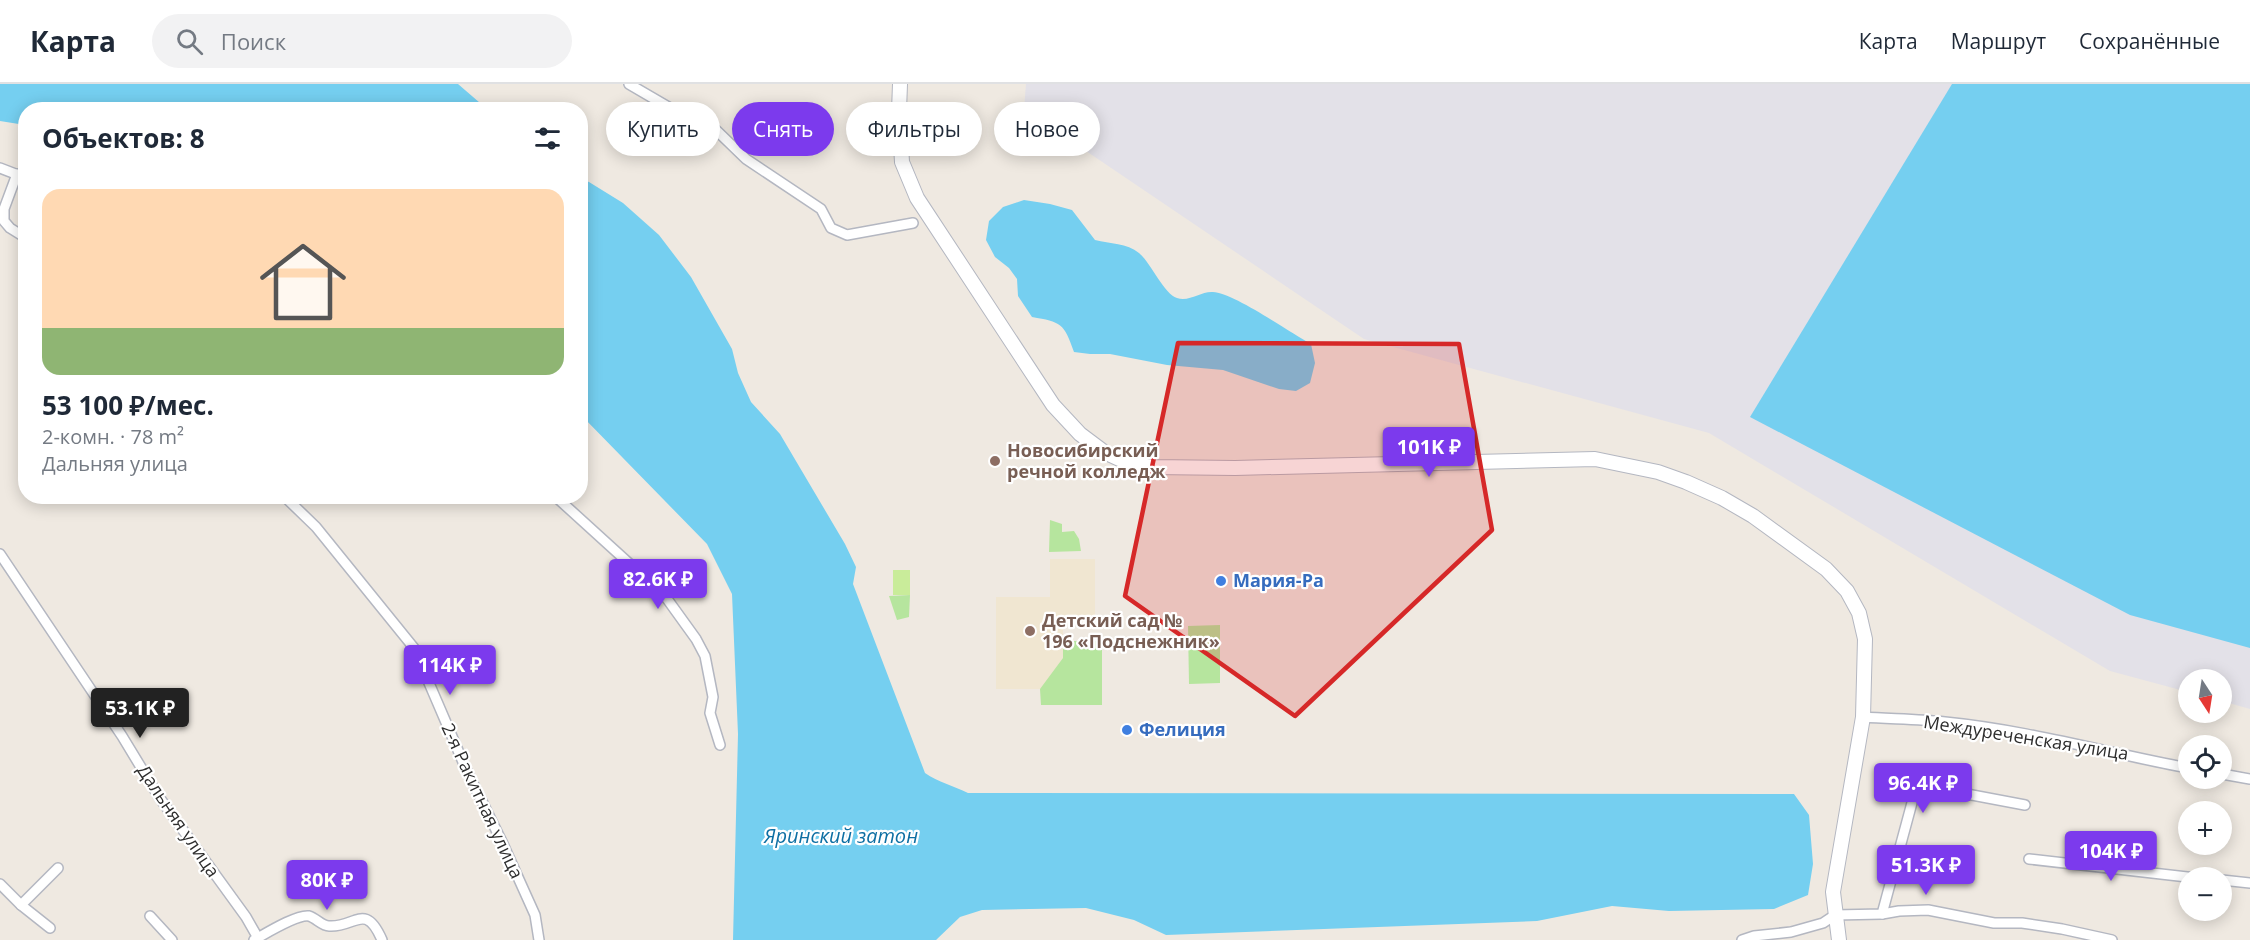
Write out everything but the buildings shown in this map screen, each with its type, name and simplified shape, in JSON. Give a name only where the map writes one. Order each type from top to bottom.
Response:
[{"type":"street","points":[[629,84],[670,108],[715,129],[746,159],[821,209],[831,228],[847,235],[913,224]]},
{"type":"street","points":[[900,84],[898,111],[902,162],[917,198],[1053,405],[1065,420],[1104,452],[1128,462],[1152,467],[1235,468],[1595,459],[1648,470],[1686,482],[1722,498],[1753,516],[1826,569],[1847,591],[1859,613],[1865,639],[1863,717],[1833,892],[1839,940]]},
{"type":"street","points":[[0,168],[18,175]]},
{"type":"street","points":[[18,182],[4,209],[4,221],[18,233]]},
{"type":"street","name":"2-я Ракитная улица","points":[[292,504],[316,527],[414,648],[466,769],[504,844],[535,915],[539,940]]},
{"type":"street","points":[[564,504],[665,596],[696,639],[705,656],[713,697],[710,712],[720,745]]},
{"type":"street","name":"Дальняя улица","points":[[0,554],[122,736],[159,797],[246,918],[256,939]]},
{"type":"street","name":"Междуреченская улица","points":[[1863,717],[1945,722],[1984,728],[2084,745],[2178,766]]},
{"type":"street","points":[[2232,776],[2250,779]]},
{"type":"street","points":[[1882,914],[1913,799],[1921,792],[1935,788],[2025,805]]},
{"type":"street","points":[[2030,859],[2178,876]]},
{"type":"street","points":[[21,905],[58,868]]},
{"type":"street","points":[[2232,881],[2250,884]]},
{"type":"street","points":[[0,884],[21,905],[50,928]]},
{"type":"street","points":[[1742,940],[1754,936],[1791,932],[1823,923],[1835,915],[1882,914],[1918,910],[1944,911],[1971,919],[2062,929],[2112,940]]},
{"type":"street","points":[[150,916],[172,940]]},
{"type":"street","points":[[256,939],[298,917],[309,916],[327,926],[338,926],[356,918],[365,919],[377,927],[382,940]]},
{"type":"highlighted area","points":[[1178,343],[1459,344],[1492,530],[1295,716],[1125,596]]},
{"type":"shaded area","points":[[1026,84],[2250,84],[2250,709],[2232,704],[2232,669],[2178,669],[2178,689],[2110,671],[1709,433],[1364,339],[1093,156],[1100,156],[1100,102],[1025,102]]},
{"type":"shaded area","name":"Детский сад № 196 «Подснежник»","points":[[1050,559],[1095,559],[1095,622],[1063,622],[1063,658],[1042,689],[996,689],[996,597],[1050,597]]},
{"type":"green space","points":[[1050,520],[1062,524],[1062,532],[1074,531],[1079,539],[1081,551],[1049,552]]},
{"type":"green space","points":[[893,570],[910,570],[910,595],[893,595]]},
{"type":"green space","points":[[910,595],[909,617],[897,620],[889,596]]},
{"type":"green space","points":[[1220,625],[1220,683],[1189,684],[1188,626]]},
{"type":"green space","points":[[1063,641],[1102,641],[1102,705],[1041,705],[1040,689],[1063,658]]},
{"type":"water","points":[[0,84],[458,84],[479,102],[18,102],[18,124],[0,121]]},
{"type":"water","points":[[1952,84],[2250,84],[2250,648],[2130,615],[1750,417]]},
{"type":"water","name":"Яринский затон","points":[[588,182],[623,203],[659,235],[691,277],[732,349],[738,373],[751,402],[780,434],[845,544],[856,567],[853,584],[925,773],[930,776],[968,793],[1794,794],[1809,815],[1813,864],[1808,895],[1774,909],[1669,911],[1612,906],[1537,921],[1166,935],[1134,920],[1086,908],[982,910],[960,917],[936,940],[733,940],[738,734],[732,594],[707,544],[588,422]]},
{"type":"water","points":[[1024,200],[1072,210],[1095,240],[1124,246],[1139,253],[1167,291],[1177,298],[1186,299],[1209,292],[1222,294],[1311,344],[1315,363],[1310,383],[1296,391],[1279,389],[1223,370],[1167,365],[1110,354],[1074,352],[1060,325],[1032,317],[1018,296],[1017,279],[1009,268],[995,257],[986,240],[989,221],[1003,207]]},
{"type":"place","name":"Новосибирский речной колледж","points":[[995,461]]},
{"type":"place","name":"Мария-Ра","points":[[1221,581]]},
{"type":"place","name":"Детский сад № 196 «Подснежник»","points":[[1030,631]]},
{"type":"place","name":"Фелиция","points":[[1127,730]]}]
